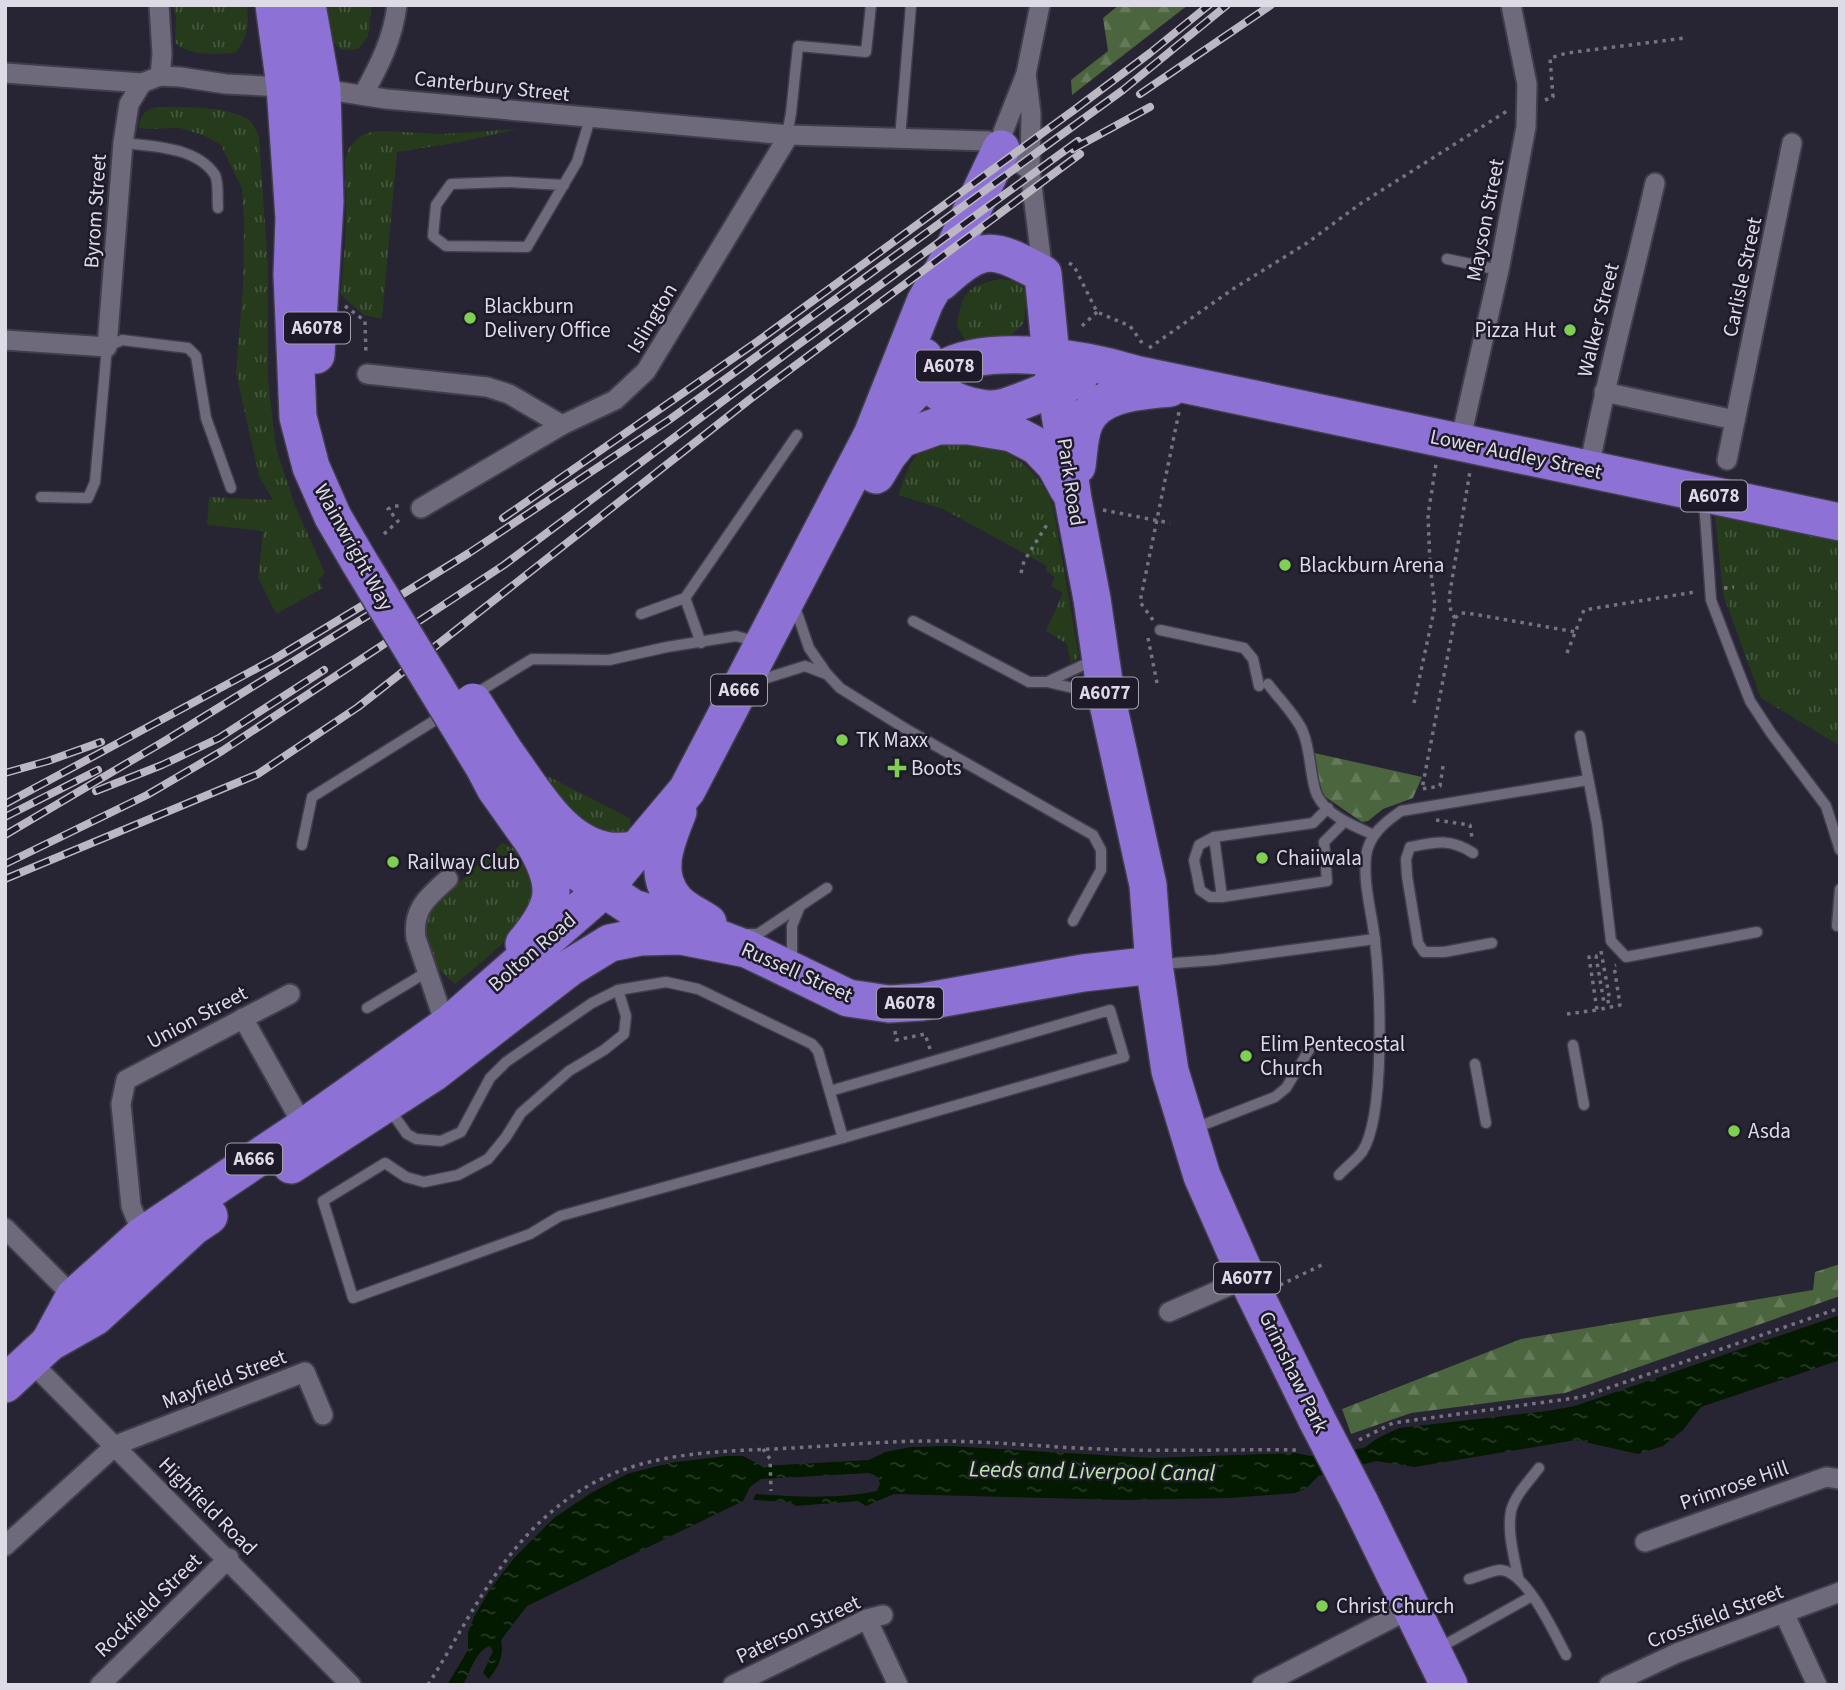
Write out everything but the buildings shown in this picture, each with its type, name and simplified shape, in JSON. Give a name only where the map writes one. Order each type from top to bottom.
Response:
[{"type":"highway","name":"Wainwright Way","points":[[274,5],[285,86],[294,218],[292,275],[298,417],[311,467],[333,517],[374,550]]},
{"type":"highway","name":"Wainwright Way","points":[[307,5],[322,89],[325,202],[316,343],[316,398],[330,460],[359,524],[494,759],[495,788],[543,830],[610,852],[637,850]]},
{"type":"highway","points":[[872,435],[929,296],[948,261],[991,151]]},
{"type":"highway","points":[[998,253],[1009,256],[1052,276],[1082,342],[1135,374],[1078,380],[1054,371],[1002,408],[984,409],[948,397],[928,379],[920,339],[929,296],[957,267],[979,254],[998,253]]},
{"type":"highway","name":"Park Road","points":[[1052,276],[1054,371],[1087,504],[1092,599],[1100,657],[1148,885],[1154,965]]},
{"type":"highway","name":"A6078","points":[[872,435],[928,379],[944,368],[973,358],[1054,371]]},
{"type":"highway","name":"Lower Audley Street","points":[[1135,374],[1186,396]]},
{"type":"highway","name":"Lower Audley Street","points":[[1087,504],[1084,423],[1093,408],[1119,396],[1142,391],[1459,442],[1840,522]]},
{"type":"highway","points":[[792,591],[815,582],[888,455],[901,439],[938,426],[986,428],[1022,438],[1037,446],[1087,504]]},
{"type":"highway","name":"Bolton Road","points":[[28,1362],[95,1317],[194,1226],[378,1093],[637,850],[687,790],[872,435]]},
{"type":"highway","points":[[687,790],[664,846],[664,879],[677,902],[734,941]]},
{"type":"highway","points":[[543,830],[584,862],[589,870],[593,891],[582,938],[569,968]]},
{"type":"highway","name":"A6078","points":[[481,996],[543,921],[551,887],[543,830]]},
{"type":"highway","name":"Russell Street","points":[[1083,973],[1139,927],[1148,885]]},
{"type":"highway","name":"Russell Street","points":[[593,891],[633,908],[734,941],[848,998],[889,1004],[922,1002],[1083,973],[1154,965]]},
{"type":"highway","name":"Bolton Road","points":[[28,1362],[74,1297],[143,1235],[304,1127],[439,1068],[569,968],[610,943],[640,937],[681,936],[734,941]]},
{"type":"highway","name":"Grimshaw Park","points":[[1154,965],[1170,1071],[1202,1176],[1261,1282],[1311,1435],[1359,1501],[1449,1685]]},
{"type":"street","name":"Byrom Street","points":[[107,347],[123,143],[129,104],[151,79],[162,54],[159,5]]},
{"type":"street","points":[[363,95],[387,50],[395,25],[397,5]]},
{"type":"street","points":[[1030,170],[991,151],[1003,132],[1026,74],[1040,5]]},
{"type":"street","name":"Mayson Street","points":[[1459,442],[1499,270],[1526,127],[1527,84],[1511,5]]},
{"type":"street","name":"Canterbury Street","points":[[5,73],[285,86],[590,119],[788,135],[900,138],[991,151]]},
{"type":"street","name":"Park Road","points":[[1026,74],[1031,114],[1030,170],[1052,276]]},
{"type":"street","name":"Islington","points":[[421,508],[562,425],[615,400],[646,371],[788,135]]},
{"type":"street","name":"Carlisle Street","points":[[1727,460],[1793,143]]},
{"type":"street","name":"Walker Street","points":[[1589,469],[1604,392],[1655,183]]},
{"type":"street","points":[[5,340],[107,347]]},
{"type":"street","points":[[367,374],[488,387],[509,394],[562,425]]},
{"type":"street","points":[[1604,392],[1735,420]]},
{"type":"street","points":[[446,1027],[415,938],[416,915],[422,903],[448,879]]},
{"type":"street","name":"Union Street","points":[[143,1235],[131,1206],[121,1104],[126,1080],[290,994]]},
{"type":"street","points":[[243,1018],[304,1127]]},
{"type":"street","points":[[5,1228],[74,1297]]},
{"type":"street","points":[[1169,1312],[1261,1282]]},
{"type":"street","name":"Highfield Road","points":[[28,1362],[117,1445],[351,1685]]},
{"type":"street","name":"Mayfield Street","points":[[117,1445],[306,1372],[323,1415]]},
{"type":"street","points":[[5,1546],[117,1445]]},
{"type":"street","name":"Primrose Hill","points":[[1645,1542],[1826,1477],[1840,1479]]},
{"type":"street","name":"Rockfield Street","points":[[100,1685],[229,1558]]},
{"type":"street","name":"Crossfield Street","points":[[1609,1685],[1676,1653],[1840,1592]]},
{"type":"street","points":[[1262,1685],[1410,1609]]},
{"type":"street","points":[[1784,1613],[1817,1685]]},
{"type":"street","name":"Paterson Street","points":[[733,1685],[875,1617],[898,1685]]},
{"type":"lane","points":[[788,135],[798,46],[866,52],[871,5]]},
{"type":"lane","points":[[900,138],[911,5]]},
{"type":"lane","points":[[564,185],[507,182],[452,184],[436,205],[433,236],[446,246],[527,247],[547,217],[577,162],[590,119]]},
{"type":"lane","points":[[123,143],[157,146],[199,159],[216,177],[218,208]]},
{"type":"lane","points":[[1447,259],[1499,270]]},
{"type":"lane","points":[[41,497],[88,498],[95,482],[107,347],[122,340],[188,348],[196,356],[206,418],[231,488]]},
{"type":"lane","points":[[641,614],[685,598],[797,435]]},
{"type":"lane","points":[[1703,494],[1711,600],[1750,701],[1826,806],[1840,850]]},
{"type":"lane","points":[[792,591],[808,648],[840,688],[864,705],[1093,835],[1101,850],[1101,870],[1073,921]]},
{"type":"lane","points":[[685,598],[701,643]]},
{"type":"lane","points":[[913,621],[1030,682],[1047,682],[1106,695]]},
{"type":"lane","points":[[1160,630],[1244,648],[1253,659],[1264,685],[1303,729],[1317,795],[1344,822],[1374,835]]},
{"type":"lane","points":[[302,845],[312,797],[532,659],[609,660],[736,636],[762,644]]},
{"type":"lane","points":[[1047,682],[1100,657]]},
{"type":"lane","points":[[740,686],[805,666],[827,674]]},
{"type":"lane","points":[[1580,736],[1604,870],[1611,941],[1626,957],[1757,933]]},
{"type":"lane","points":[[1339,1175],[1363,1151],[1376,1108],[1379,1038],[1375,939],[1367,895],[1366,855],[1374,835],[1385,822],[1401,811],[1588,780]]},
{"type":"lane","points":[[1328,808],[1312,822],[1214,838],[1199,845],[1194,860],[1200,890],[1210,897],[1222,897],[1327,881],[1324,842],[1344,822]]},
{"type":"lane","points":[[1214,838],[1222,897]]},
{"type":"lane","points":[[1474,850],[1441,840],[1410,847],[1406,859],[1407,876],[1418,943],[1424,952],[1444,952],[1492,943]]},
{"type":"lane","points":[[734,941],[758,934],[827,888]]},
{"type":"lane","points":[[1836,926],[1840,889]]},
{"type":"lane","points":[[800,906],[792,926],[792,956],[815,982]]},
{"type":"lane","points":[[1154,965],[1216,960],[1375,939]]},
{"type":"lane","points":[[367,1008],[427,972]]},
{"type":"lane","points":[[378,1093],[407,1133],[416,1139],[441,1142],[461,1132],[490,1078],[506,1062],[592,1003],[618,990],[666,982],[698,989],[812,1044],[818,1051],[843,1138]]},
{"type":"lane","points":[[618,990],[626,1016],[624,1034],[604,1050],[569,1071],[521,1113],[506,1138],[488,1159],[458,1175],[424,1182],[406,1177],[385,1163],[323,1201],[353,1298],[530,1234],[560,1216],[1124,1057],[1110,1010],[830,1091]]},
{"type":"lane","points":[[1573,1045],[1584,1105]]},
{"type":"lane","points":[[1188,1131],[1275,1097],[1286,1088],[1309,1050]]},
{"type":"lane","points":[[1475,1064],[1486,1123]]},
{"type":"lane","points":[[1539,1468],[1511,1510],[1511,1532],[1518,1577],[1566,1655]]},
{"type":"lane","points":[[1469,1579],[1501,1570],[1518,1577]]},
{"type":"lane","points":[[1432,1651],[1532,1596]]},
{"type":"path","points":[[1052,276],[1074,266],[1097,312],[1130,326],[1147,349],[1390,185],[1514,107],[1553,97],[1550,58],[1567,53],[1685,37]]},
{"type":"path","points":[[345,306],[365,321],[367,374]]},
{"type":"path","points":[[1083,326],[1097,312]]},
{"type":"path","points":[[1160,630],[1140,602],[1186,396]]},
{"type":"path","points":[[1455,618],[1451,612],[1449,598],[1459,442]]},
{"type":"path","points":[[1414,703],[1435,606],[1428,516],[1459,442]]},
{"type":"path","points":[[1021,573],[1024,561],[1062,501],[1170,523]]},
{"type":"path","points":[[374,550],[398,521],[388,509]]},
{"type":"path","points":[[1567,653],[1584,610],[1710,590]]},
{"type":"path","points":[[1443,766],[1440,786],[1422,789],[1455,618],[1461,613],[1473,614],[1576,632]]},
{"type":"path","points":[[1152,619],[1147,640],[1157,683]]},
{"type":"path","points":[[1421,807],[1437,821],[1470,825],[1474,850]]},
{"type":"path","points":[[1597,1010],[1589,957],[1596,956],[1604,1003],[1610,1001],[1599,940]]},
{"type":"path","points":[[1567,1014],[1620,1005],[1614,966],[1626,957]]},
{"type":"path","points":[[895,1040],[925,1034]]},
{"type":"path","points":[[1261,1282],[1326,1263]]},
{"type":"path","points":[[1350,1444],[1392,1423],[1582,1397],[1840,1308]]},
{"type":"path","points":[[428,1685],[498,1569],[530,1532],[577,1492],[622,1470],[661,1458],[763,1448],[938,1441],[1101,1449],[1311,1435]]},
{"type":"path","points":[[763,1448],[770,1459],[771,1490]]},
{"type":"green space","points":[[172,5],[247,5],[248,25],[243,42],[235,53],[204,54],[189,51],[175,43],[176,16]]},
{"type":"green space","points":[[325,5],[372,5],[368,37],[358,49],[341,50],[329,37]]},
{"type":"green space","points":[[1119,5],[1188,5],[1072,95],[1071,80],[1108,51],[1103,18]]},
{"type":"green space","points":[[156,107],[206,108],[232,112],[251,122],[259,137],[268,267],[268,379],[276,448],[294,503],[325,573],[318,580],[323,588],[276,614],[258,577],[263,531],[207,525],[209,497],[273,500],[259,476],[236,373],[243,286],[242,189],[221,145],[203,135],[180,128],[138,127],[144,114]]},
{"type":"green space","points":[[518,129],[456,143],[397,152],[382,319],[364,315],[341,295],[346,225],[345,160],[349,148],[359,137],[383,131],[443,134]]},
{"type":"green space","points":[[1000,279],[1016,281],[1027,292],[1024,323],[1005,341],[976,346],[965,340],[957,326],[961,306],[973,288]]},
{"type":"green space","points":[[942,440],[980,444],[1002,451],[1021,462],[1044,487],[1053,507],[1079,657],[1071,663],[1067,644],[1046,631],[1063,593],[1051,586],[1055,577],[1046,571],[1047,566],[943,509],[898,495],[912,461],[923,449]]},
{"type":"green space","points":[[1713,496],[1840,522],[1840,746],[1761,698],[1723,594]]},
{"type":"green space","points":[[1310,752],[1422,777],[1413,798],[1383,809],[1368,821],[1362,822],[1321,794]]},
{"type":"green space","points":[[547,776],[630,818],[631,826],[625,833],[586,832],[546,780]]},
{"type":"green space","points":[[502,843],[516,850],[525,862],[533,884],[534,904],[512,935],[455,984],[439,970],[422,930],[426,913]]},
{"type":"green space","points":[[1840,1264],[1840,1296],[1565,1393],[1411,1413],[1351,1434],[1342,1409],[1521,1339],[1813,1290],[1815,1272]]},
{"type":"water","name":"Leeds and Liverpool Canal","points":[[1840,1315],[1840,1360],[1701,1407],[1683,1430],[1663,1446],[1638,1454],[1576,1440],[1415,1467],[1376,1461],[1318,1476],[1307,1488],[1295,1493],[1230,1498],[1124,1500],[894,1494],[866,1506],[858,1501],[796,1506],[790,1502],[753,1500],[756,1494],[817,1497],[862,1494],[877,1491],[880,1484],[878,1478],[869,1473],[761,1479],[750,1487],[743,1501],[527,1606],[501,1640],[500,1661],[489,1679],[483,1673],[493,1651],[490,1646],[477,1657],[463,1685],[447,1685],[468,1650],[468,1633],[474,1617],[489,1591],[514,1558],[554,1518],[591,1493],[627,1474],[669,1463],[726,1456],[743,1456],[762,1466],[869,1460],[885,1452],[911,1447],[949,1446],[1152,1458],[1296,1453],[1310,1456],[1364,1448],[1399,1428],[1575,1406]]},
{"type":"railway","points":[[503,518],[758,341],[1074,110],[1209,5]]},
{"type":"railway","points":[[5,835],[163,742],[469,553],[669,420],[1123,90],[1227,5]]},
{"type":"railway","points":[[1140,94],[1271,5]]},
{"type":"railway","points":[[1073,149],[1150,107]]},
{"type":"railway","points":[[5,864],[147,795],[222,751],[504,565],[795,347],[1078,141]]},
{"type":"railway","points":[[5,879],[258,774],[358,707],[749,400],[1080,154]]},
{"type":"railway","points":[[5,804],[276,658],[393,587]]},
{"type":"railway","points":[[96,791],[162,765],[219,738],[324,670]]},
{"type":"railway","points":[[5,773],[101,742]]},
{"type":"railway","points":[[5,817],[98,770]]},
{"type":"place","name":"Blackburn Delivery Office","points":[[470,318]]},
{"type":"place","name":"Pizza Hut","points":[[1570,330]]},
{"type":"place","name":"Blackburn Arena","points":[[1285,565]]},
{"type":"place","name":"TK Maxx","points":[[842,740]]},
{"type":"place","name":"Boots","points":[[897,768]]},
{"type":"place","name":"Chaiiwala","points":[[1262,858]]},
{"type":"place","name":"Railway Club","points":[[393,862]]},
{"type":"place","name":"Elim Pentecostal Church","points":[[1246,1056]]},
{"type":"place","name":"Asda","points":[[1734,1131]]},
{"type":"place","name":"Christ Church","points":[[1322,1606]]}]
